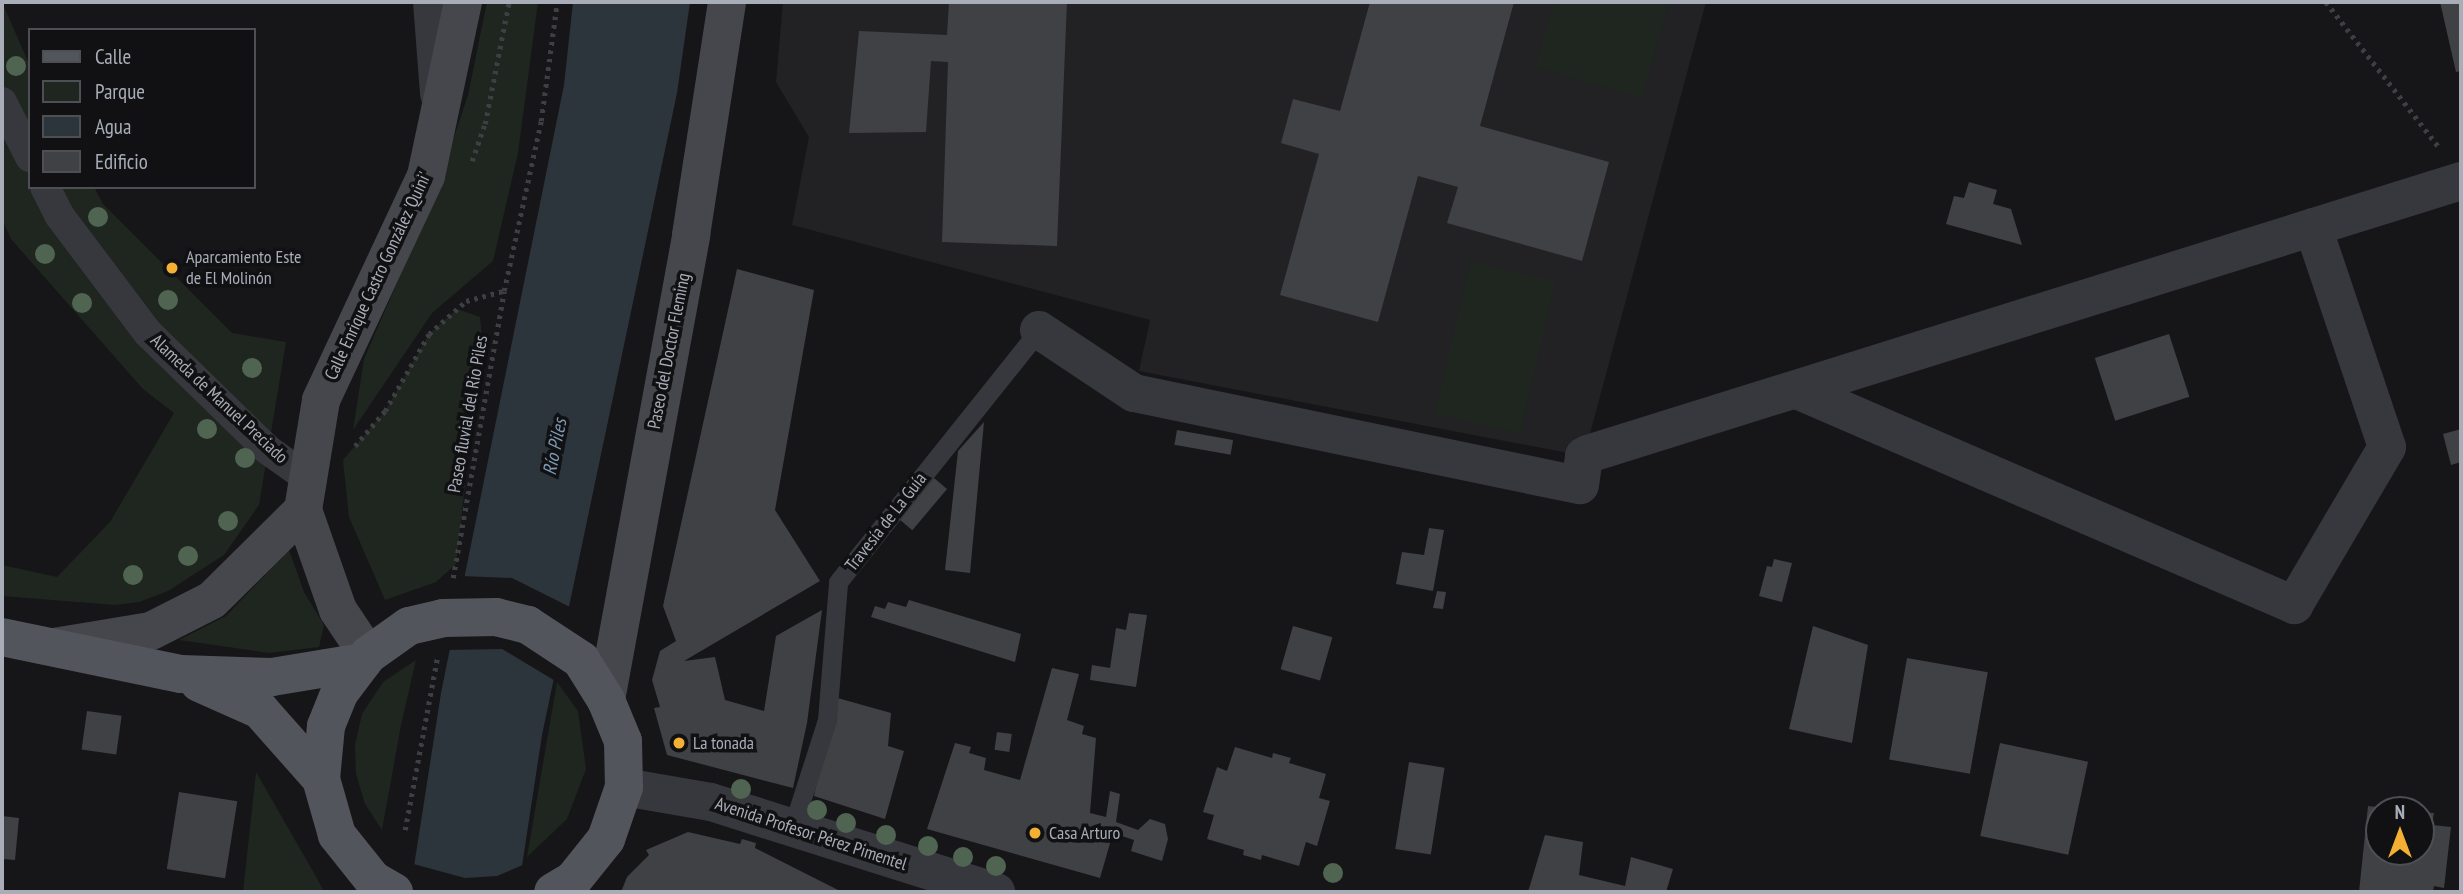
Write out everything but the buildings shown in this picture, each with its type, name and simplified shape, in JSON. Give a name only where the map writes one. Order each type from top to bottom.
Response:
[{"type":"main road","name":"Calle Enrique Castro González 'Quini'","points":[[365,658],[338,610],[306,495],[321,400],[362,305],[416,200],[440,124],[463,2]]},
{"type":"main road","name":"Paseo del Doctor Fleming","points":[[606,700],[691,235],[727,2]]},
{"type":"main road","points":[[53,647],[151,631],[212,600],[306,495]]},
{"type":"main road","points":[[2,637],[181,674],[272,677],[365,658],[424,636],[443,618],[496,617],[528,625],[581,660],[606,700],[622,741],[624,787],[606,839],[565,888]]},
{"type":"main road","points":[[365,658],[340,692],[326,726],[321,779],[337,835],[383,886]]},
{"type":"main road","points":[[181,674],[260,710],[321,779]]},
{"type":"street","points":[[432,2],[440,124]]},
{"type":"street","points":[[2,102],[28,153]]},
{"type":"street","points":[[1039,330],[1134,393],[1580,485],[1584,456],[2313,227],[2455,170]]},
{"type":"street","name":"Alameda de Manuel Preciado","points":[[46,189],[59,215],[148,333],[268,450],[306,495]]},
{"type":"street","points":[[1797,390],[2294,605],[2387,447],[2313,227]]},
{"type":"street","name":"Avenida Profesor Pérez Pimentel","points":[[624,787],[712,802],[996,892]]},
{"type":"street","points":[[857,849],[899,892]]},
{"type":"lane","name":"Travesía de La Guía","points":[[792,829],[827,720],[838,582],[1039,330]]},
{"type":"path","name":"Paseo fluvial del Rio Piles","points":[[451,591],[504,291],[541,121],[557,2]]},
{"type":"path","points":[[2326,2],[2455,170]]},
{"type":"path","points":[[306,495],[343,460],[376,421],[429,334],[466,301],[504,291]]},
{"type":"path","points":[[405,830],[424,636]]},
{"type":"shaded area","points":[[783,2],[1706,2],[1584,456],[1139,371],[1150,320],[792,225],[809,137],[776,82]]},
{"type":"green space","points":[[2,2],[28,61],[28,189],[95,189],[103,204],[232,333],[286,342],[259,505],[224,555],[168,591],[139,602],[115,605],[2,596],[2,565],[57,577],[110,522],[174,413],[143,389],[11,239],[2,219]]},
{"type":"green space","points":[[487,2],[538,2],[518,153],[493,261],[432,313],[353,430],[364,359],[434,198],[468,95]]},
{"type":"green space","points":[[1554,2],[1669,2],[1642,98],[1535,67]]},
{"type":"green space","points":[[1470,261],[1556,281],[1520,434],[1435,414]]},
{"type":"green space","points":[[457,309],[480,317],[482,337],[456,564],[436,582],[385,600],[349,517],[343,460],[385,411],[429,334]]},
{"type":"green space","points":[[289,550],[304,592],[324,625],[319,647],[269,653],[179,640],[226,616]]},
{"type":"green space","points":[[416,660],[382,830],[365,804],[356,774],[355,745],[362,714],[383,682]]},
{"type":"green space","points":[[557,682],[578,711],[586,769],[567,819],[527,857]]},
{"type":"green space","points":[[256,772],[318,880],[324,892],[243,892]]},
{"type":"water","name":"Río Piles","points":[[573,2],[690,2],[677,93],[542,735],[518,892],[410,892],[441,693],[564,85]]},
{"type":"pier","points":[[461,576],[512,578],[572,608],[557,682],[502,649],[446,650]]},
{"type":"pier","points":[[410,863],[465,878],[497,876],[525,864],[521,892],[407,892]]},
{"type":"place","name":"Aparcamiento Este de El Molinón","points":[[172,268]]},
{"type":"place","name":"La tonada","points":[[679,743]]},
{"type":"place","name":"Casa Arturo","points":[[1035,833]]}]
